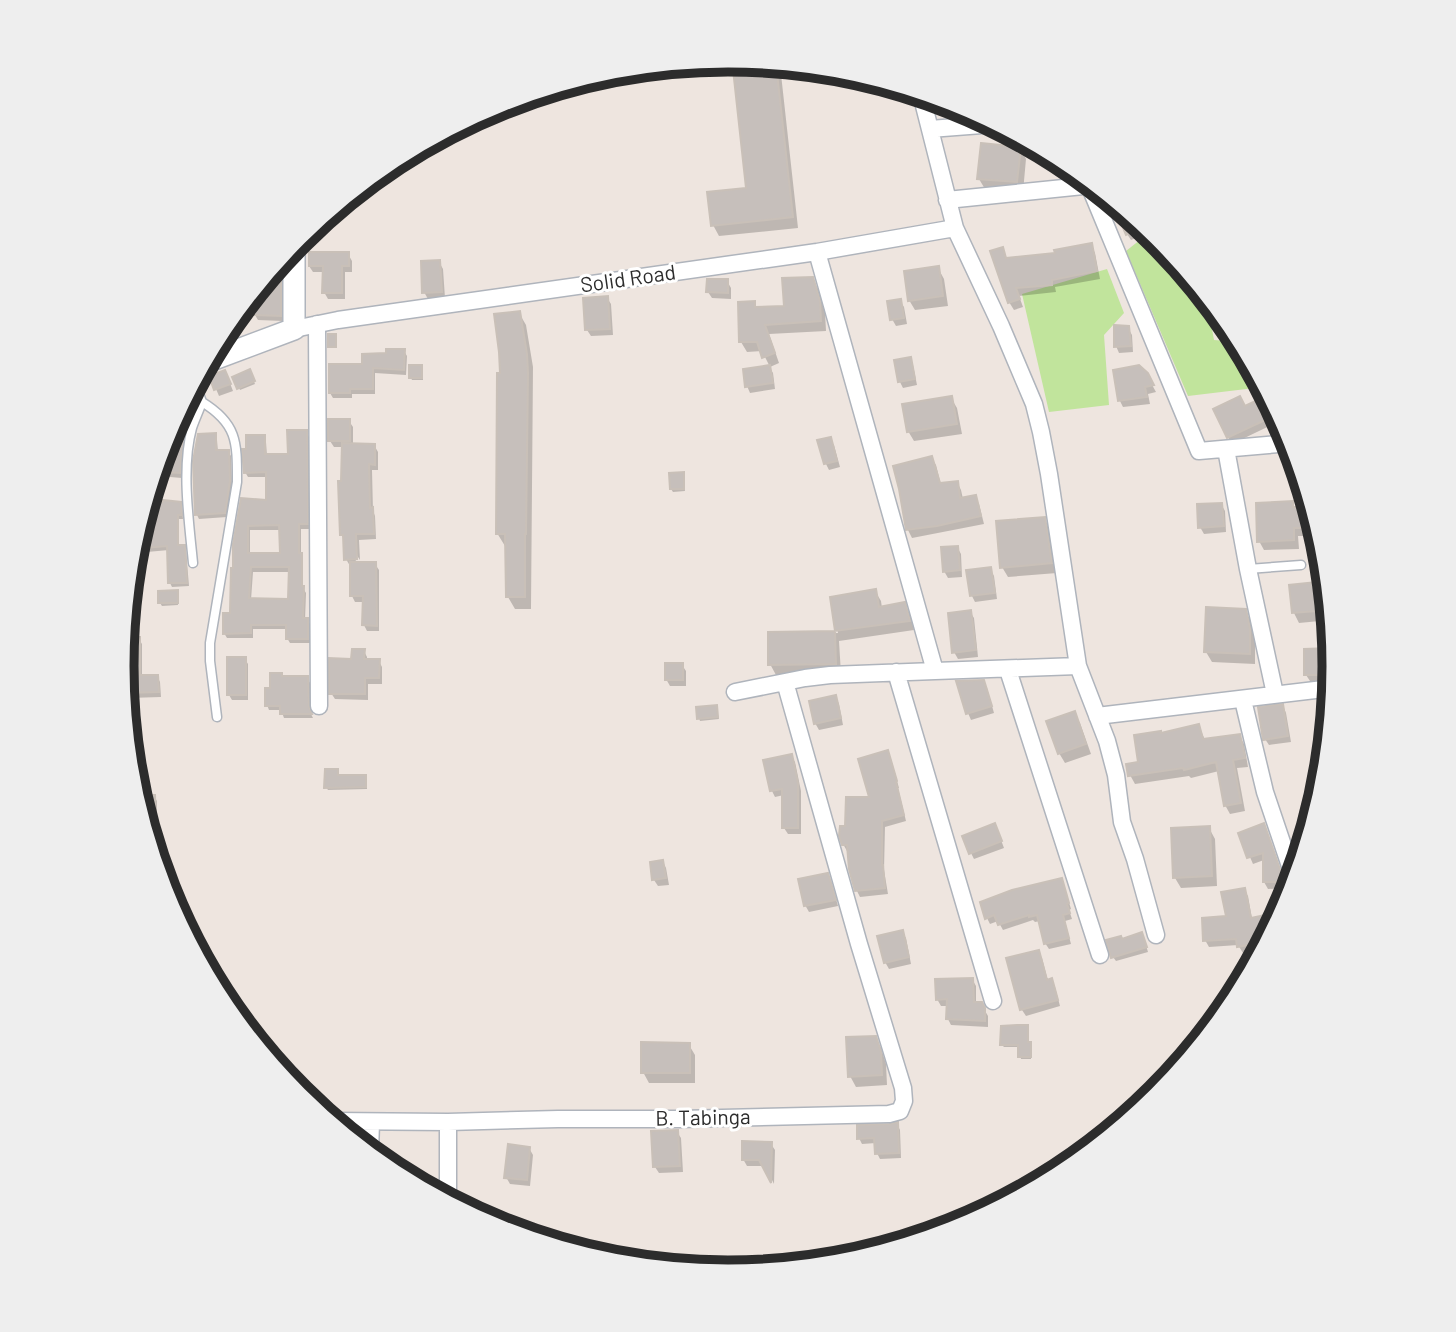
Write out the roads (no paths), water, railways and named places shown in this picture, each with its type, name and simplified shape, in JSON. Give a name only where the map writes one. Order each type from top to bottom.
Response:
[{"type":"street","points":[[923,105],[955,228],[1034,404],[1049,474],[1079,666],[1110,752],[1122,822],[1156,935]]},
{"type":"street","points":[[930,130],[975,126]]},
{"type":"street","points":[[947,200],[1078,186]]},
{"type":"street","points":[[1097,201],[1199,451],[1279,444]]},
{"type":"street","name":"Solid Road","points":[[221,356],[294,329],[317,324],[817,252],[955,228]]},
{"type":"street","points":[[817,252],[935,671]]},
{"type":"street","points":[[294,261],[294,329]]},
{"type":"street","points":[[317,324],[319,706]]},
{"type":"street","points":[[1226,449],[1275,694]]},
{"type":"street","points":[[736,692],[830,675],[1079,666]]},
{"type":"street","points":[[1008,670],[1100,955]]},
{"type":"street","points":[[896,672],[993,1001]]},
{"type":"street","name":"B. Tabinga","points":[[346,1121],[680,1119],[889,1114],[900,1111],[904,1101],[903,1088],[785,682]]},
{"type":"street","points":[[1097,716],[1321,689]]},
{"type":"street","points":[[1243,700],[1265,792],[1289,863]]},
{"type":"street","points":[[370,1140],[371,1122]]},
{"type":"street","points":[[447,1190],[448,1122]]},
{"type":"lane","points":[[199,395],[202,402],[216,411],[229,425],[237,461],[237,482],[210,643],[217,718]]},
{"type":"lane","points":[[192,563],[187,510],[188,463],[192,429],[202,402]]},
{"type":"lane","points":[[1248,569],[1301,565]]}]
